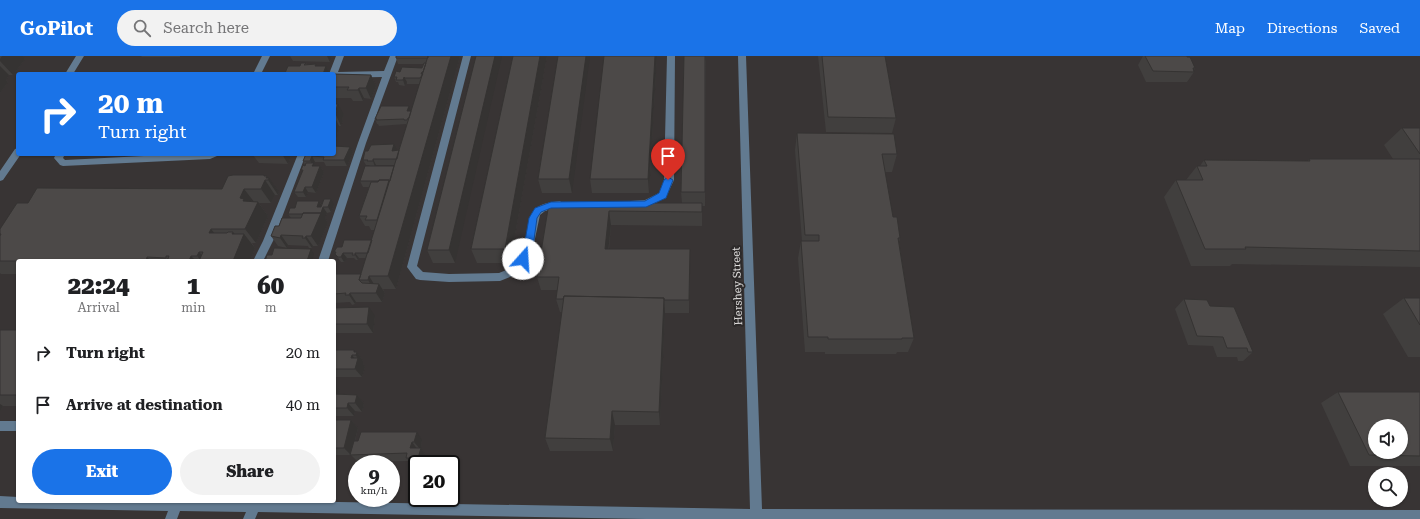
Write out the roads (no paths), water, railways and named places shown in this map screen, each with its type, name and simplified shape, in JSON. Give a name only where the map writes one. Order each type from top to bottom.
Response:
[{"type":"street","points":[[70,72],[80,56]]},
{"type":"street","points":[[258,72],[266,56]]},
{"type":"street","points":[[335,72],[340,56]]},
{"type":"street","points":[[324,259],[362,143],[394,56]]},
{"type":"street","points":[[467,56],[412,267],[420,276],[449,278],[500,277],[518,270],[528,247],[533,218],[538,210],[551,205],[567,205]]},
{"type":"street","points":[[622,204],[646,204],[663,195],[668,180],[671,56]]},
{"type":"street","name":"Hershey Street","points":[[742,56],[756,514]]},
{"type":"street","points":[[336,74],[387,74]]},
{"type":"street","points":[[0,178],[16,154]]},
{"type":"street","points":[[60,156],[58,158],[63,163],[210,156]]},
{"type":"street","points":[[259,259],[301,156]]},
{"type":"street","points":[[0,426],[16,426]]},
{"type":"street","points":[[0,502],[16,502]]},
{"type":"street","points":[[105,503],[176,505],[227,504],[254,506],[657,516],[756,514],[950,517],[1420,516]]},
{"type":"street","points":[[171,519],[176,505]]},
{"type":"street","points":[[250,519],[254,506]]}]
